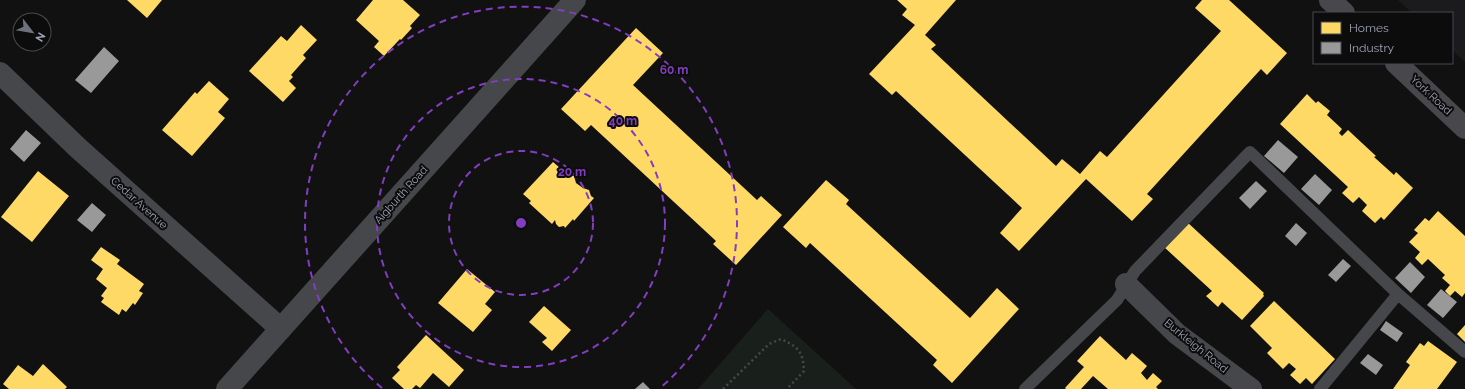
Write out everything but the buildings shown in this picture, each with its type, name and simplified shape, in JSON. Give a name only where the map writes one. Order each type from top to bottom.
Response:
[{"type":"main road","points":[[1330,0],[1343,12]]},
{"type":"main road","name":"York Road","points":[[1397,64],[1465,128]]},
{"type":"street","name":"Aigburth Road","points":[[227,389],[575,0]]},
{"type":"street","name":"Cedar Avenue","points":[[0,74],[78,148],[281,329]]},
{"type":"street","name":"Burkleigh Road","points":[[1126,284],[1177,334],[1251,389]]},
{"type":"lane","points":[[1025,389],[1116,300],[1135,272],[1250,152],[1398,294],[1465,352]]},
{"type":"lane","points":[[1320,389],[1398,294]]},
{"type":"path","points":[[723,389],[768,344],[781,339],[795,345],[804,358],[804,371],[787,389]]},
{"type":"shaded area","points":[[1398,0],[1465,0],[1465,62],[1453,51],[1453,12],[1411,12]]},
{"type":"shaded area","points":[[768,309],[856,389],[698,389]]}]
